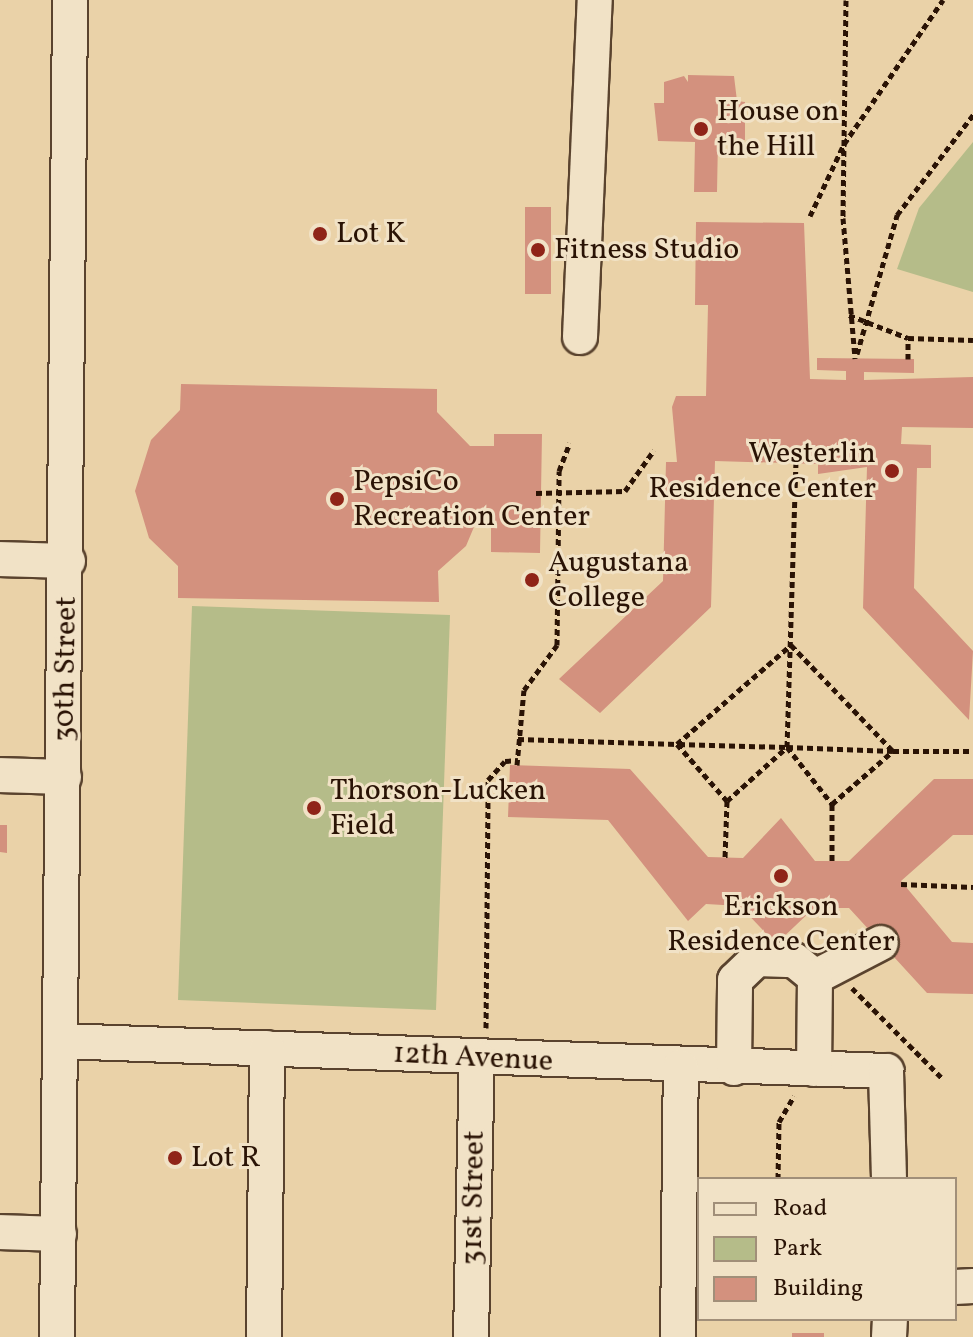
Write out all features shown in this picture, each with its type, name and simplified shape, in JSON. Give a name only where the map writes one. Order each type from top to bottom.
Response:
[{"type":"street","name":"30th Street","points":[[57,1337],[68,561],[70,0]]},
{"type":"street","points":[[580,337],[595,0]]},
{"type":"street","points":[[0,559],[68,561]]},
{"type":"street","points":[[0,775],[64,777]]},
{"type":"street","points":[[825,974],[881,943]]},
{"type":"street","points":[[734,1068],[739,970],[757,959],[794,960],[825,974]]},
{"type":"street","points":[[812,1069],[825,974]]},
{"type":"street","name":"12th Avenue","points":[[60,1041],[681,1067],[886,1071],[889,1177]]},
{"type":"street","points":[[264,1337],[267,1048]]},
{"type":"street","name":"31st Street","points":[[471,1337],[481,1058]]},
{"type":"street","points":[[678,1337],[681,1067]]},
{"type":"street","points":[[0,1232],[59,1234]]},
{"type":"path","points":[[846,0],[844,144],[849,315],[855,358],[897,215],[973,115]]},
{"type":"path","points":[[810,216],[844,144],[943,0]]},
{"type":"path","points":[[849,315],[908,338],[973,340]]},
{"type":"path","points":[[908,338],[908,359]]},
{"type":"path","points":[[481,1058],[493,872],[488,780],[505,761],[517,763],[524,690],[557,645],[559,493],[570,443]]},
{"type":"path","points":[[536,493],[625,491],[654,450]]},
{"type":"path","points":[[796,463],[787,747],[832,804],[832,861]]},
{"type":"path","points":[[677,744],[791,645]]},
{"type":"path","points":[[791,645],[893,751]]},
{"type":"path","points":[[518,739],[973,751]]},
{"type":"path","points":[[677,744],[727,801],[725,858]]},
{"type":"path","points":[[727,801],[787,747]]},
{"type":"path","points":[[832,804],[893,751]]},
{"type":"path","points":[[901,884],[973,887]]},
{"type":"path","points":[[825,974],[943,1079]]},
{"type":"path","points":[[778,1177],[779,1122],[812,1069]]},
{"type":"green space","points":[[973,142],[973,292],[897,269],[919,208]]},
{"type":"green space","name":"Thorson-Lucken Field","points":[[192,606],[450,615],[436,1010],[178,1000]]},
{"type":"building","name":"House on the Hill","points":[[688,75],[734,76],[737,101],[745,102],[745,140],[718,139],[717,192],[694,192],[695,142],[658,141],[654,103],[664,103],[664,82],[684,76],[688,82]]},
{"type":"building","name":"Fitness Studio","points":[[525,207],[551,207],[551,294],[525,294]]},
{"type":"building","name":"Westerlin Residence Center","points":[[696,222],[804,223],[810,379],[846,380],[846,371],[817,370],[817,358],[914,359],[914,373],[864,372],[864,380],[973,377],[973,428],[902,427],[901,444],[931,445],[931,468],[917,468],[914,588],[973,651],[969,720],[863,608],[867,467],[818,474],[818,464],[715,461],[711,607],[600,713],[559,679],[663,581],[666,462],[677,462],[672,407],[676,396],[706,396],[708,305],[695,305]]},
{"type":"building","name":"PepsiCo Recreation Center","points":[[181,384],[437,389],[437,412],[470,446],[494,446],[494,434],[542,434],[540,553],[491,552],[491,515],[479,515],[466,546],[438,571],[439,602],[178,598],[178,566],[149,538],[135,491],[151,440],[180,410]]},
{"type":"building","name":"Erickson Residence Center","points":[[510,765],[630,769],[708,857],[743,858],[781,818],[815,861],[849,861],[934,779],[973,779],[973,835],[953,835],[901,881],[952,942],[973,943],[973,994],[927,993],[849,908],[814,908],[776,944],[740,906],[706,904],[688,921],[608,820],[508,817]]},
{"type":"building","points":[[0,825],[7,825],[7,853],[0,852]]},
{"type":"building","points":[[792,1333],[824,1333],[824,1337],[792,1337]]},
{"type":"place","name":"House on the Hill","points":[[701,129]]},
{"type":"place","name":"Lot K","points":[[320,234]]},
{"type":"place","name":"Fitness Studio","points":[[538,250]]},
{"type":"place","name":"Westerlin Residence Center","points":[[892,471]]},
{"type":"place","name":"PepsiCo Recreation Center","points":[[337,499]]},
{"type":"place","name":"Augustana College","points":[[532,580]]},
{"type":"place","name":"Thorson-Lucken Field","points":[[314,808]]},
{"type":"place","name":"Erickson Residence Center","points":[[781,876]]},
{"type":"place","name":"Lot R","points":[[175,1158]]}]
